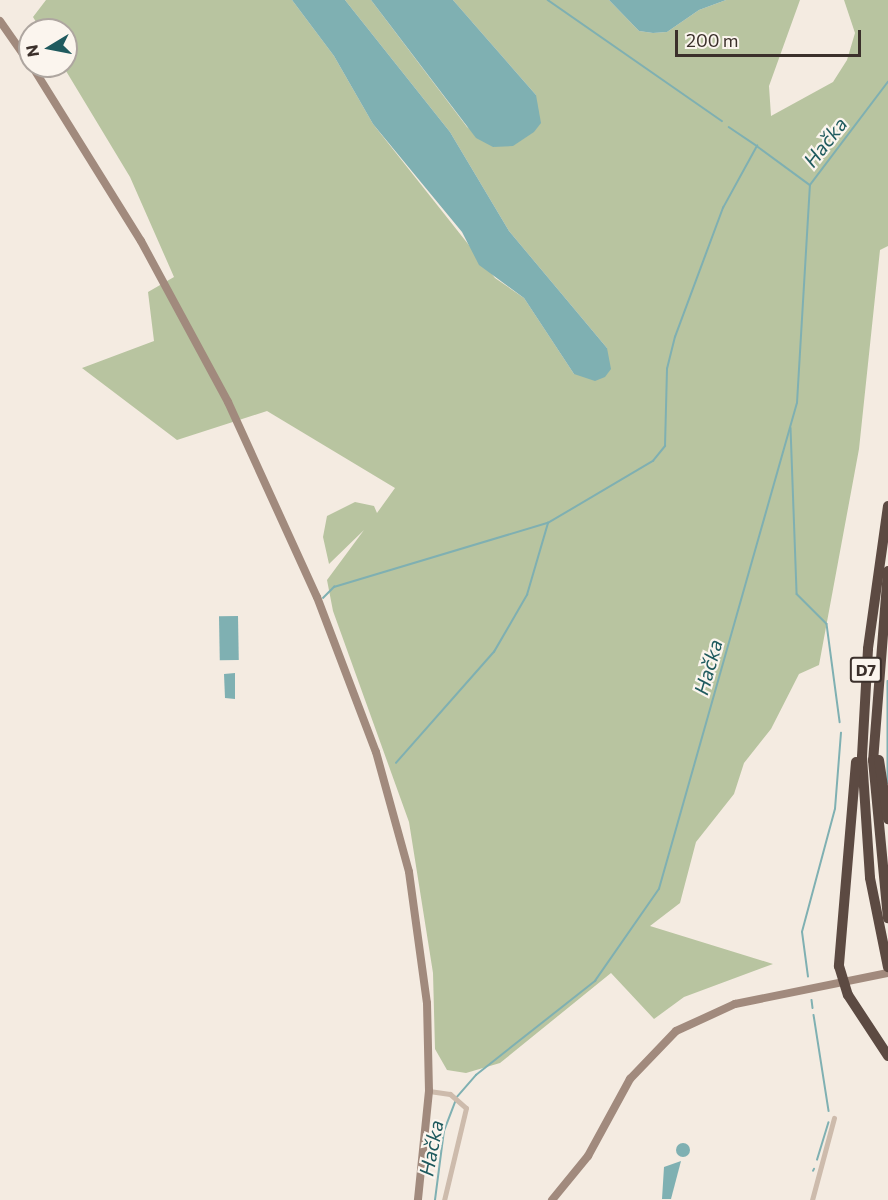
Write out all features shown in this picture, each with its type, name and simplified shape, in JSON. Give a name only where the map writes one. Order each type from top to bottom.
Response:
[{"type":"highway","name":"D7","points":[[888,506],[870,697],[866,835],[888,967]]},
{"type":"highway","name":"D7","points":[[888,571],[870,697],[873,796],[888,918]]},
{"type":"highway","points":[[870,697],[888,819]]},
{"type":"highway","points":[[870,697],[858,711],[841,982],[888,1056]]},
{"type":"street","points":[[0,21],[18,47]]},
{"type":"street","points":[[39,78],[141,241],[213,371],[292,539],[354,692],[409,872],[427,1003],[429,1091],[418,1200]]},
{"type":"street","points":[[552,1200],[588,1156],[630,1079],[676,1031],[735,1004],[888,973]]},
{"type":"street","points":[[429,1091],[450,1094],[463,1102],[466,1115],[449,1164],[444,1200]]},
{"type":"street","points":[[812,1200],[834,1118]]},
{"type":"green space","points":[[46,0],[292,0],[334,56],[373,124],[495,278],[524,298],[574,374],[607,348],[509,231],[450,132],[345,0],[371,0],[467,127],[494,147],[536,95],[453,0],[609,0],[639,31],[653,33],[667,32],[699,10],[726,0],[800,0],[769,86],[771,116],[833,82],[847,60],[855,33],[844,0],[888,0],[888,246],[880,250],[859,449],[819,665],[799,674],[771,729],[744,763],[734,794],[696,842],[680,903],[650,926],[773,964],[684,997],[654,1019],[611,973],[500,1063],[466,1073],[447,1070],[435,1049],[433,973],[409,822],[333,611],[327,580],[364,530],[329,564],[323,537],[327,516],[355,502],[374,506],[377,513],[395,488],[267,411],[177,440],[82,368],[154,341],[148,292],[174,277],[130,177],[70,78],[78,78],[78,18],[33,17]]},
{"type":"water","points":[[292,0],[345,0],[450,132],[509,231],[607,348],[611,369],[605,377],[595,381],[574,374],[524,298],[479,265],[462,232],[373,124],[334,56]]},
{"type":"water","points":[[371,0],[453,0],[536,95],[541,123],[534,132],[513,146],[493,147],[476,138]]},
{"type":"water","points":[[609,0],[726,0],[699,10],[667,32],[653,33],[639,31]]},
{"type":"water","points":[[219,616],[238,616],[239,660],[220,660]]},
{"type":"water","points":[[235,673],[235,699],[225,698],[224,674]]},
{"type":"water","points":[[683,1143],[688,1145],[690,1150],[688,1155],[683,1157],[678,1155],[676,1150],[678,1145]]},
{"type":"water","points":[[681,1161],[671,1199],[662,1199],[664,1167]]},
{"type":"waterway","points":[[548,0],[722,121]]},
{"type":"waterway","name":"Hačka","points":[[457,1097],[476,1075],[595,981],[659,889],[797,403],[810,185],[888,82]]},
{"type":"waterway","points":[[729,127],[756,145]]},
{"type":"waterway","points":[[396,763],[494,652],[527,595],[548,523],[653,461],[665,446],[667,369],[675,337],[723,208],[757,146],[810,185]]},
{"type":"waterway","points":[[791,428],[797,594],[827,624],[840,722]]},
{"type":"waterway","points":[[323,598],[334,587],[548,523]]},
{"type":"waterway","points":[[888,681],[888,783]]},
{"type":"waterway","points":[[808,977],[802,932],[835,809],[841,733]]},
{"type":"waterway","points":[[812,1000],[813,1008]]},
{"type":"waterway","points":[[814,1015],[829,1111]]},
{"type":"waterway","name":"Hačka","points":[[435,1200],[444,1131],[455,1102]]},
{"type":"waterway","points":[[817,1160],[828,1123]]}]
